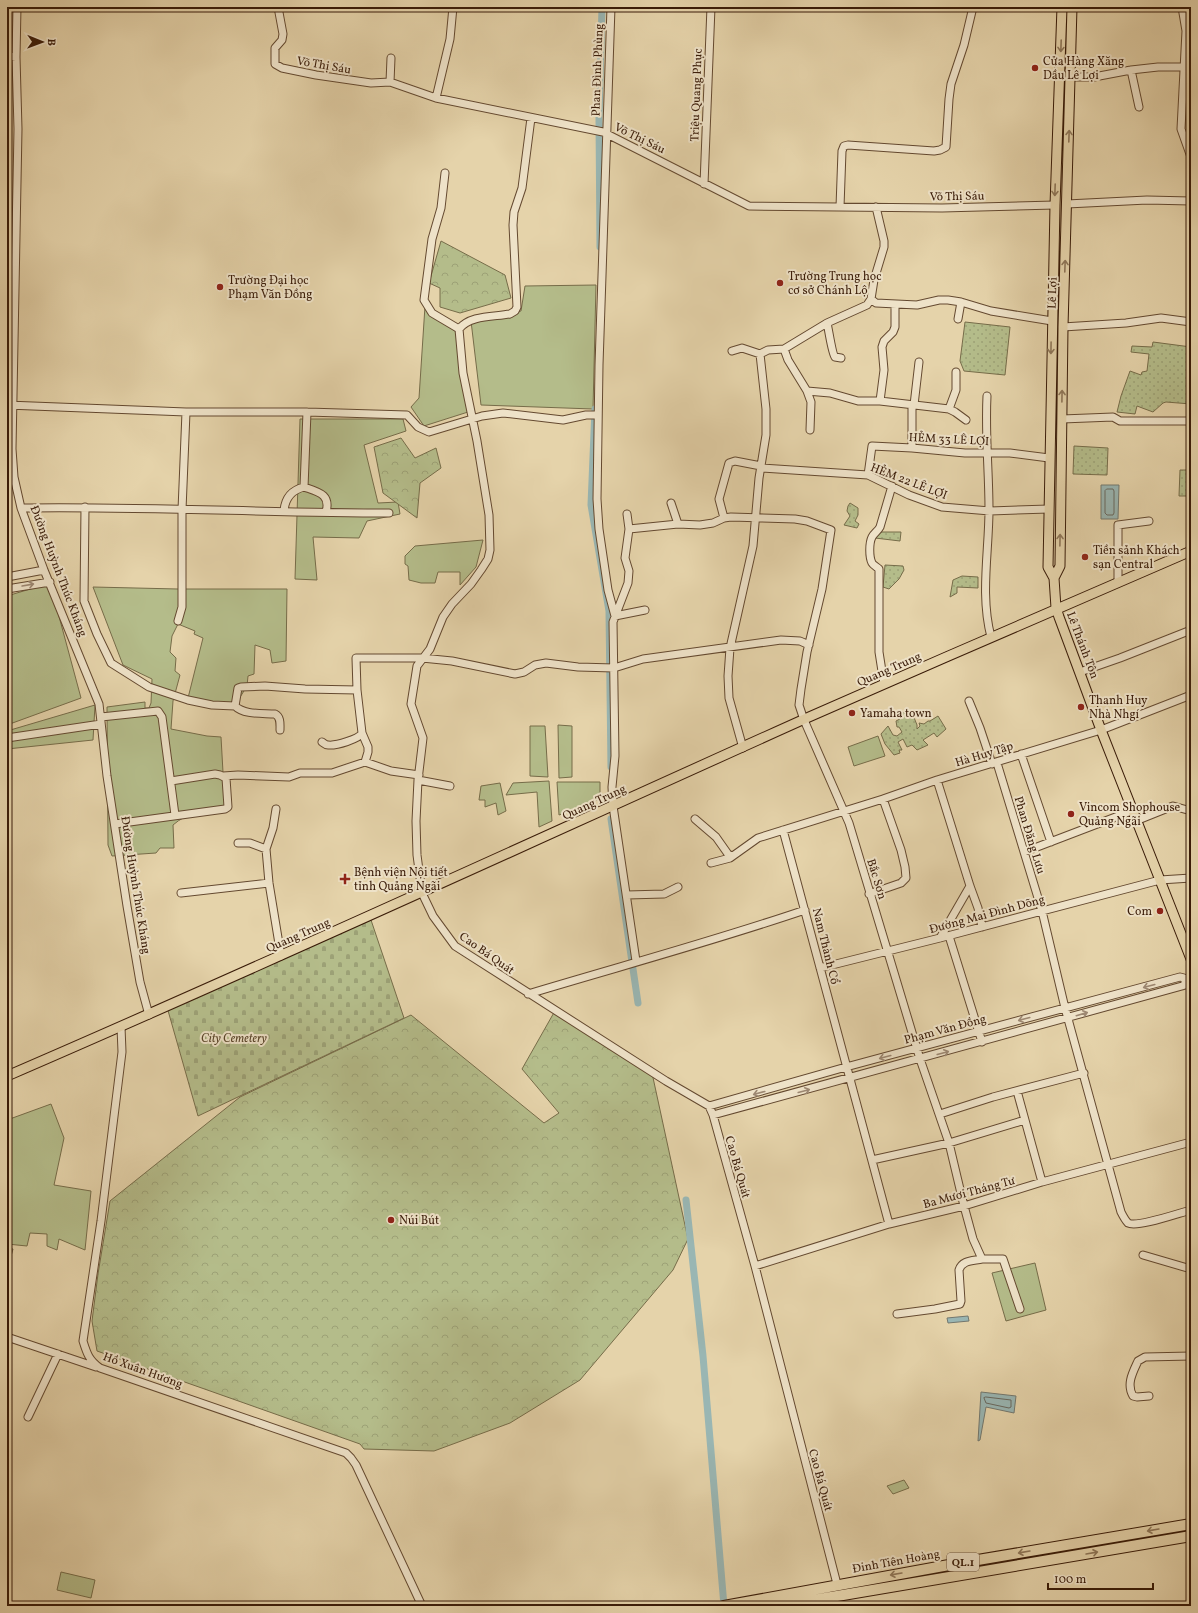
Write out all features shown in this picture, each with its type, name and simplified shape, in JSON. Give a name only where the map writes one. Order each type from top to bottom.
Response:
[{"type":"highway","name":"Đinh Tiên Hoàng","points":[[724,1606],[837,1584],[1191,1524]]},
{"type":"highway","name":"Đinh Tiên Hoàng","points":[[778,1606],[1191,1536]]},
{"type":"highway","points":[[1072,1544],[1073,1556]]},
{"type":"main road","name":"Lê Lợi","points":[[1056,608],[1054,578],[1048,567],[1049,458],[1055,204],[1062,7]]},
{"type":"main road","name":"Lê Lợi","points":[[1054,578],[1060,566],[1063,327],[1072,7]]},
{"type":"main road","points":[[1055,204],[1067,204]]},
{"type":"main road","points":[[1049,480],[1061,480]]},
{"type":"main road","name":"Quang Trung","points":[[7,1076],[149,1015],[422,893],[884,684],[1056,608],[1191,551]]},
{"type":"main road","name":"Lê Thánh Tôn","points":[[1056,608],[1101,730],[1138,820],[1191,959]]},
{"type":"street","name":"Đường Huỳnh Thúc Kháng","points":[[17,7],[16,57],[18,129],[10,406],[14,477],[22,508],[44,570],[99,704],[126,906],[140,982],[149,1015]]},
{"type":"street","name":"Võ Thị Sáu","points":[[278,7],[283,34],[282,40],[275,48],[275,64],[282,68],[316,75],[371,83],[390,82],[436,98],[602,132],[749,206],[942,208],[1055,204]]},
{"type":"street","points":[[436,98],[450,39],[453,7]]},
{"type":"street","name":"Phan Đình Phùng","points":[[611,7],[602,132],[597,415],[597,509],[608,590],[615,616]]},
{"type":"street","name":"Triệu Quang Phục","points":[[704,184],[711,7]]},
{"type":"street","points":[[840,207],[842,151],[844,146],[848,144],[934,150],[940,150],[946,147],[951,84],[964,45],[973,7]]},
{"type":"street","points":[[1182,7],[1188,31],[1183,67],[1181,129],[1191,157]]},
{"type":"street","points":[[7,56],[16,57]]},
{"type":"street","points":[[390,82],[391,58]]},
{"type":"street","points":[[1070,77],[1094,77],[1131,70],[1158,67],[1183,67]]},
{"type":"street","points":[[1131,70],[1139,107]]},
{"type":"street","points":[[422,893],[417,855],[416,821],[418,778],[423,738],[411,704],[416,666],[430,649],[443,618],[452,604],[471,584],[488,559],[490,550],[489,515],[463,373],[460,329],[464,323],[471,320],[510,314],[517,307],[513,225],[514,212],[522,188],[530,118]]},
{"type":"street","points":[[445,173],[441,208],[432,239],[424,300],[432,313],[460,329]]},
{"type":"street","points":[[1067,204],[1147,200],[1191,201]]},
{"type":"street","points":[[732,351],[742,348],[760,354],[768,350],[784,349],[827,323],[867,305],[871,299],[874,280],[884,247],[883,234],[876,207]]},
{"type":"street","points":[[7,211],[15,211]]},
{"type":"street","points":[[871,299],[876,303],[917,305],[939,300],[961,302],[991,311],[1052,321]]},
{"type":"street","points":[[958,319],[961,302]]},
{"type":"street","points":[[880,401],[884,370],[882,347],[884,341],[893,332],[895,327],[895,304]]},
{"type":"street","points":[[1063,327],[1126,323],[1161,318],[1191,322]]},
{"type":"street","points":[[827,323],[831,339],[832,353],[835,358],[840,358]]},
{"type":"street","points":[[784,349],[788,360],[808,391],[811,402],[810,430]]},
{"type":"street","points":[[743,748],[728,698],[728,676],[730,648],[753,546],[755,518],[766,435],[766,409],[760,354]]},
{"type":"street","points":[[912,448],[913,405],[919,362]]},
{"type":"street","points":[[949,410],[956,390],[956,372]]},
{"type":"street","points":[[808,391],[837,395],[858,401],[880,401],[949,410],[955,412],[966,420]]},
{"type":"street","points":[[987,396],[986,426],[990,511],[985,583],[986,609],[991,637]]},
{"type":"street","points":[[10,406],[186,412],[307,412],[407,415],[418,427],[429,432],[482,416],[503,413],[563,420],[586,415],[597,415]]},
{"type":"street","points":[[178,621],[182,607],[182,510],[186,412]]},
{"type":"street","points":[[304,487],[307,412]]},
{"type":"street","points":[[1062,419],[1113,417],[1120,421],[1191,421]]},
{"type":"street","name":"HẺM 33 LÊ LỢI","points":[[868,475],[872,446],[965,453],[1010,453],[1049,458]]},
{"type":"street","name":"HẺM 22 LÊ LỢI","points":[[724,518],[719,498],[729,463],[735,461],[761,467],[868,475],[909,495],[942,507],[990,511],[1049,509]]},
{"type":"street","points":[[884,684],[879,652],[879,569],[871,561],[870,546],[872,536],[880,527],[892,486]]},
{"type":"street","points":[[284,511],[285,504],[290,494],[297,489],[304,487],[319,492],[324,496],[328,506],[326,512]]},
{"type":"street","points":[[671,503],[678,524]]},
{"type":"street","points":[[85,507],[84,601],[97,634],[111,663],[149,687],[188,700],[212,705],[235,706],[240,711],[245,713],[254,712],[277,715],[280,719],[280,730]]},
{"type":"street","points":[[22,508],[85,507],[389,513]]},
{"type":"street","points":[[627,514],[629,529],[625,558],[629,571],[628,583],[613,622],[612,668],[615,756],[612,788],[613,806],[626,895],[632,963]]},
{"type":"street","points":[[629,529],[678,524],[700,525],[713,523],[731,516],[755,518]]},
{"type":"street","name":"Bắc Sơn","points":[[755,518],[795,519],[807,521],[831,530],[822,589],[809,645],[799,705],[843,810],[918,1048],[920,1059]]},
{"type":"street","points":[[1118,583],[1118,525],[1149,521]]},
{"type":"street","points":[[7,577],[44,570]]},
{"type":"street","points":[[7,589],[50,582]]},
{"type":"street","points":[[615,616],[645,610]]},
{"type":"street","points":[[1080,672],[1191,630]]},
{"type":"street","points":[[364,762],[368,748],[362,733],[357,690],[356,658],[422,658],[452,661],[515,674],[524,672],[535,665],[546,663],[612,668],[643,659],[781,640],[800,641],[809,645]]},
{"type":"street","points":[[235,706],[238,688],[241,687],[265,686],[305,689],[357,690]]},
{"type":"street","name":"Hà Huy Tập","points":[[711,862],[732,856],[758,838],[937,780],[1101,730],[1191,694]]},
{"type":"street","name":"Phan Đăng Lưu","points":[[969,701],[995,763],[1024,852],[1042,911],[1065,1008],[1069,1018]]},
{"type":"street","points":[[7,738],[158,711],[162,717],[175,815]]},
{"type":"street","points":[[322,742],[328,745],[337,744],[352,740],[361,736],[362,733]]},
{"type":"street","points":[[1021,754],[1051,842]]},
{"type":"street","points":[[171,781],[215,774],[223,776],[238,775],[289,777],[300,773],[332,772],[364,762],[391,771],[450,786]]},
{"type":"street","points":[[115,824],[225,809],[228,807],[228,802],[226,778],[223,776]]},
{"type":"street","points":[[937,780],[978,908],[982,927]]},
{"type":"street","points":[[869,894],[901,883],[906,878],[901,850],[883,798]]},
{"type":"street","points":[[1138,820],[1173,806],[1191,812]]},
{"type":"street","points":[[276,809],[273,828],[266,849],[269,883],[281,956]]},
{"type":"street","points":[[1024,852],[1134,810]]},
{"type":"street","points":[[695,819],[716,838],[728,854],[732,856]]},
{"type":"street","name":"Nam Thành Cổ","points":[[783,830],[849,1079]]},
{"type":"street","points":[[238,843],[250,843],[266,849]]},
{"type":"street","name":"Đường Mai Đình Dõng","points":[[820,968],[949,936],[1160,880],[1191,878]]},
{"type":"street","points":[[180,893],[269,883]]},
{"type":"street","points":[[940,938],[970,886]]},
{"type":"street","points":[[626,895],[664,894],[678,887]]},
{"type":"street","name":"Cao Bá Quát","points":[[422,893],[434,916],[455,946],[666,1082],[709,1106],[713,1115],[754,1266],[837,1584]]},
{"type":"street","points":[[528,994],[734,934],[805,910]]},
{"type":"street","points":[[949,936],[982,1042]]},
{"type":"street","name":"Phạm Văn Đồng","points":[[709,1106],[1180,977],[1188,980],[1185,985],[1182,986],[849,1079],[713,1115]]},
{"type":"street","points":[[1069,1018],[1109,1164],[1117,1200],[1124,1219],[1128,1223],[1134,1224],[1191,1210]]},
{"type":"street","name":"Hồ Xuân Hương","points":[[121,1027],[122,1052],[101,1221],[83,1341],[91,1361],[100,1368],[346,1453],[356,1465],[422,1606]]},
{"type":"street","points":[[920,1059],[949,1143],[973,1238],[982,1259]]},
{"type":"street","points":[[940,1114],[993,1097],[1084,1073]]},
{"type":"street","points":[[849,1079],[889,1224]]},
{"type":"street","points":[[778,1088],[781,1097]]},
{"type":"street","points":[[1017,1091],[1042,1182]]},
{"type":"street","points":[[872,1160],[949,1143],[1025,1120]]},
{"type":"street","name":"Ba Mươi Tháng Tư","points":[[754,1266],[889,1224],[964,1206],[1042,1182],[1191,1142]]},
{"type":"street","points":[[1143,1255],[1191,1269]]},
{"type":"street","points":[[897,1314],[960,1304],[959,1270],[965,1262],[982,1259],[1004,1259],[1020,1309]]},
{"type":"street","points":[[7,1337],[100,1368]]},
{"type":"street","points":[[28,1417],[58,1354]]},
{"type":"street","points":[[1149,1396],[1137,1397],[1132,1396],[1131,1393],[1130,1380],[1138,1361],[1145,1357],[1166,1355],[1191,1356]]},
{"type":"green space","points":[[441,241],[505,275],[511,298],[460,313],[440,307],[440,288],[429,283]]},
{"type":"green space","points":[[596,285],[593,409],[481,405],[471,321],[521,311],[525,286]]},
{"type":"green space","points":[[425,306],[456,332],[468,412],[424,426],[411,407],[419,398]]},
{"type":"green space","points":[[965,322],[1010,327],[1005,375],[964,371],[960,361]]},
{"type":"green space","points":[[1153,342],[1191,347],[1191,404],[1166,402],[1153,412],[1137,406],[1135,414],[1117,412],[1130,371],[1141,375],[1142,372],[1147,371],[1149,354],[1131,352],[1132,346],[1152,347]]},
{"type":"green space","points":[[300,419],[403,419],[406,431],[364,445],[378,503],[398,502],[400,514],[367,521],[359,538],[313,537],[317,580],[295,579]]},
{"type":"green space","points":[[401,438],[415,458],[436,448],[441,468],[420,483],[417,518],[383,493],[374,447]]},
{"type":"green space","points":[[1074,446],[1108,448],[1107,475],[1073,474]]},
{"type":"green space","points":[[1180,470],[1191,470],[1191,496],[1179,496]]},
{"type":"green space","points":[[850,503],[858,508],[858,515],[855,521],[859,524],[857,528],[844,525],[850,516],[847,511]]},
{"type":"green space","points":[[880,532],[901,532],[900,541],[875,538]]},
{"type":"green space","points":[[483,540],[476,567],[460,585],[460,572],[438,572],[435,583],[421,583],[409,580],[408,566],[405,564],[405,556],[415,546]]},
{"type":"green space","points":[[885,565],[903,566],[904,570],[899,579],[889,589],[883,587]]},
{"type":"green space","points":[[962,576],[978,577],[978,588],[957,587],[957,593],[950,597],[953,580]]},
{"type":"green space","points":[[50,583],[81,698],[7,725],[7,596]]},
{"type":"green space","points":[[93,587],[287,589],[286,661],[272,663],[270,650],[255,645],[254,674],[248,676],[247,686],[234,707],[188,698],[203,638],[194,634],[195,631],[178,624],[172,636],[170,652],[176,658],[175,671],[180,675],[173,701],[171,729],[207,736],[221,737],[225,807],[184,817],[173,825],[174,848],[160,848],[156,853],[112,856],[108,845],[107,707],[145,702],[145,708],[149,708],[151,703],[152,679],[123,665]]},
{"type":"green space","points":[[95,705],[93,740],[7,749],[7,731]]},
{"type":"green space","points":[[903,712],[908,716],[913,715],[917,729],[920,726],[919,723],[924,724],[938,716],[946,729],[937,737],[934,733],[923,740],[928,745],[917,750],[912,745],[907,747],[903,739],[898,742],[902,750],[899,750],[900,753],[894,755],[885,744],[881,734],[888,726],[893,735],[897,736],[902,732],[899,727],[897,727],[896,721],[902,718],[900,713]]},
{"type":"green space","points":[[558,725],[572,726],[572,777],[559,778]]},
{"type":"green space","points":[[530,726],[545,726],[548,777],[530,776]]},
{"type":"green space","points":[[878,736],[885,756],[854,766],[848,747]]},
{"type":"green space","points":[[549,781],[552,821],[539,827],[537,792],[506,795],[513,783]]},
{"type":"green space","points":[[557,782],[600,782],[600,794],[608,796],[559,815]]},
{"type":"green space","points":[[500,783],[506,811],[498,815],[496,803],[485,807],[485,800],[479,800],[481,786]]},
{"type":"green space","name":"City Cemetery","points":[[371,920],[404,1018],[198,1116],[167,1007]]},
{"type":"green space","points":[[556,1009],[652,1073],[688,1239],[673,1270],[580,1380],[510,1423],[434,1451],[364,1449],[360,1444],[97,1351],[92,1321],[110,1201],[240,1097],[411,1015],[544,1123],[559,1113],[522,1069]]},
{"type":"green space","points":[[51,1104],[64,1138],[54,1185],[91,1191],[85,1250],[59,1239],[57,1250],[47,1246],[47,1234],[30,1233],[27,1246],[7,1244],[7,1120]]},
{"type":"green space","points":[[7,1248],[13,1249],[7,1271]]},
{"type":"green space","points":[[1035,1263],[1046,1310],[1006,1321],[992,1273]]},
{"type":"green space","points":[[904,1480],[909,1488],[893,1494],[887,1486]]},
{"type":"green space","points":[[61,1572],[95,1580],[91,1598],[57,1590]]},
{"type":"water","points":[[1101,485],[1119,485],[1118,519],[1101,519]]},
{"type":"water","points":[[968,1316],[969,1321],[948,1323],[947,1318]]},
{"type":"water","points":[[981,1392],[1016,1396],[1014,1413],[986,1407],[980,1440],[978,1441]]},
{"type":"waterway","points":[[600,247],[599,118],[602,7]]},
{"type":"waterway","points":[[595,409],[591,505],[609,611],[611,767]]},
{"type":"waterway","points":[[611,819],[638,1003]]},
{"type":"waterway","points":[[686,1200],[703,1356],[724,1606]]},
{"type":"place","name":"Cửa Hàng Xăng Dầu Lê Lợi","points":[[1035,68]]},
{"type":"place","name":"Trường Trung học cơ sở Chánh Lộ","points":[[780,283]]},
{"type":"place","name":"Trường Đại học Phạm Văn Đồng","points":[[220,287]]},
{"type":"place","name":"Tiền sảnh Khách sạn Central","points":[[1085,557]]},
{"type":"place","name":"Thanh Huy Nhà Nhgí","points":[[1081,707]]},
{"type":"place","name":"Yamaha town","points":[[852,713]]},
{"type":"place","name":"Vincom Shophouse Quảng Ngãi","points":[[1071,814]]},
{"type":"place","name":"Bệnh viện Nội tiết tỉnh Quảng Ngãi","points":[[345,879]]},
{"type":"place","name":"Com","points":[[1160,911]]},
{"type":"place","name":"Núi Bút","points":[[391,1220]]}]
